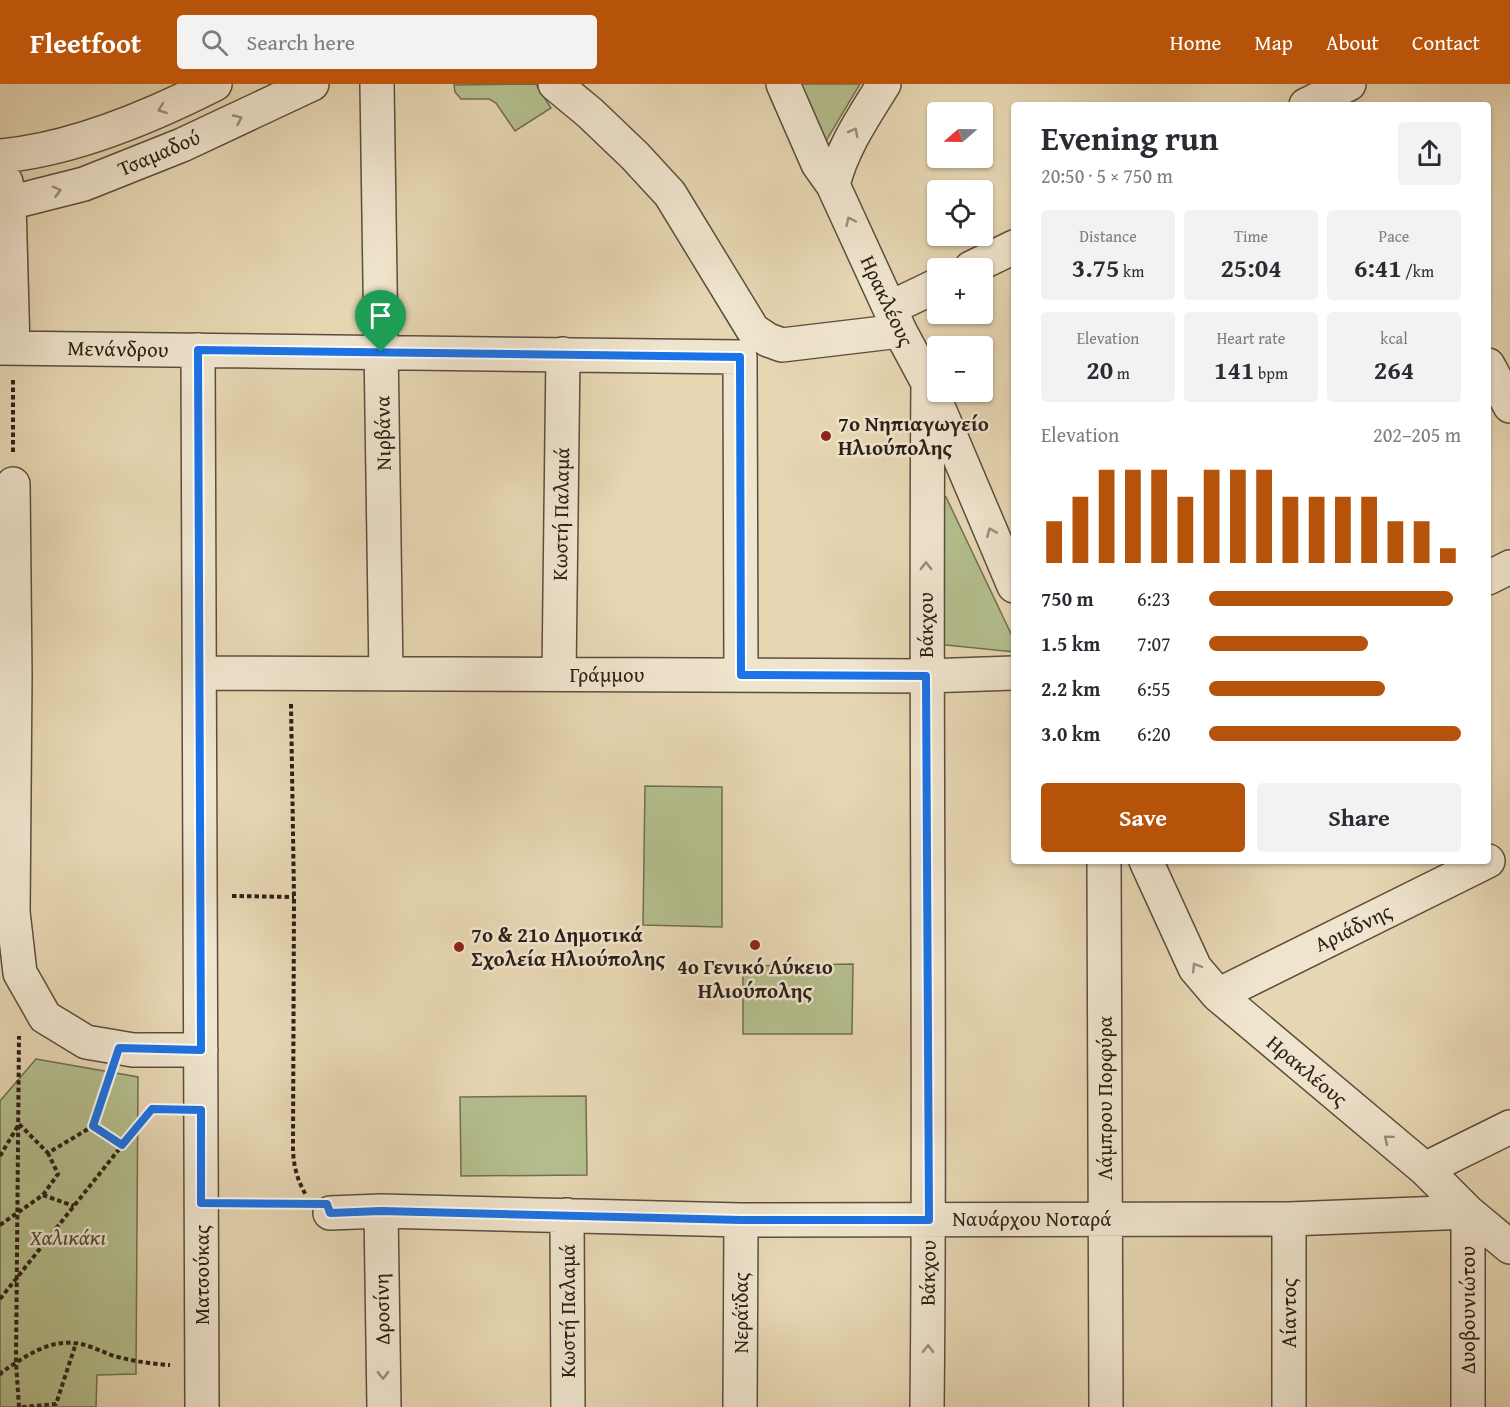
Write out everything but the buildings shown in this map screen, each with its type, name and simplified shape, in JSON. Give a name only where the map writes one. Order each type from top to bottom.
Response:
[{"type":"street","name":"Τσαμαδού","points":[[1,152],[70,143],[172,105],[215,84]]},
{"type":"street","name":"Τσαμαδού","points":[[5,203],[84,184],[182,145],[312,84]]},
{"type":"street","name":"Νιρβάνα","points":[[377,84],[386,674]]},
{"type":"street","points":[[555,84],[590,113],[670,194],[742,348],[741,675]]},
{"type":"street","name":"Ηρακλέους","points":[[783,84],[818,164],[833,185],[895,320],[927,381]]},
{"type":"street","points":[[833,185],[845,150],[884,84]]},
{"type":"street","points":[[1315,102],[1350,90]]},
{"type":"street","points":[[1,152],[5,203],[7,348]]},
{"type":"street","points":[[992,258],[1011,249]]},
{"type":"street","points":[[742,348],[768,340],[782,345],[895,320],[927,294]]},
{"type":"street","name":"Μενάνδρου","points":[[7,348],[562,354],[742,348]]},
{"type":"street","name":"Ματσούκας","points":[[198,350],[202,1407]]},
{"type":"street","name":"Κωστή Παλαμά","points":[[559,674],[562,354]]},
{"type":"street","points":[[1491,371],[1510,406]]},
{"type":"street","name":"Βάκχου","points":[[927,1407],[929,1220],[926,676],[928,402]]},
{"type":"street","name":"Ηρακλέους","points":[[936,402],[1011,574]]},
{"type":"street","points":[[13,484],[7,675],[7,770],[13,912],[20,972],[45,1017],[86,1042],[119,1048],[201,1050]]},
{"type":"street","points":[[1491,576],[1510,567]]},
{"type":"street","name":"Γράμμου","points":[[200,673],[926,676],[1011,673]]},
{"type":"street","name":"Αριάδνης","points":[[1491,860],[1510,850]]},
{"type":"street","name":"Λάμπρου Πορφύρα","points":[[1104,864],[1106,1407]]},
{"type":"street","name":"Ηρακλέους","points":[[1147,864],[1196,968],[1218,995],[1425,1169],[1467,1212],[1510,1247]]},
{"type":"street","name":"Αριάδνης","points":[[1218,995],[1482,864]]},
{"type":"street","points":[[1425,1169],[1510,1127]]},
{"type":"street","name":"Ναυάρχου Νοταρά","points":[[329,1208],[741,1220],[1289,1219],[1467,1212]]},
{"type":"street","name":"Δροσίνη","points":[[381,1211],[384,1407]]},
{"type":"street","name":"Δυοβουνιώτου","points":[[1467,1212],[1468,1407]]},
{"type":"street","name":"Κωστή Παλαμά","points":[[567,1215],[568,1407]]},
{"type":"street","name":"Αίαντος","points":[[1289,1219],[1289,1407]]},
{"type":"street","name":"Νεράϊδας","points":[[740,1407],[741,1220]]},
{"type":"path","points":[[7,348],[13,484]]},
{"type":"path","points":[[291,673],[294,897],[293,1162],[301,1187],[307,1196],[329,1208]]},
{"type":"path","points":[[201,895],[294,897]]},
{"type":"path","points":[[19,1031],[16,1362],[20,1407],[57,1405],[76,1343]]},
{"type":"path","points":[[48,1153],[93,1126],[119,1048]]},
{"type":"path","points":[[0,1299],[152,1109],[201,1110]]},
{"type":"path","points":[[0,1225],[43,1195],[57,1174],[48,1153],[19,1124]]},
{"type":"path","points":[[0,1156],[19,1124]]},
{"type":"path","points":[[93,1126],[122,1145]]},
{"type":"path","points":[[43,1195],[74,1206]]},
{"type":"path","points":[[201,1203],[329,1208]]},
{"type":"path","points":[[0,1375],[16,1362],[45,1347],[76,1343],[148,1364],[202,1367]]},
{"type":"green space","points":[[536,84],[551,108],[515,131],[496,103],[489,99],[461,99],[455,92],[454,85]]},
{"type":"green space","points":[[790,84],[860,84],[820,151]]},
{"type":"green space","points":[[935,495],[946,497],[1011,634],[1011,652],[927,643]]},
{"type":"green space","points":[[645,786],[722,787],[722,927],[643,925]]},
{"type":"green space","points":[[853,964],[852,1034],[743,1034],[743,966]]},
{"type":"green space","name":"Χαλικάκι","points":[[36,1059],[138,1077],[136,1374],[97,1375],[96,1407],[0,1407],[0,1101]]},
{"type":"green space","points":[[586,1096],[587,1175],[461,1176],[460,1097]]},
{"type":"place","name":"7ο Νηπιαγωγείο Ηλιούπολης","points":[[826,436]]},
{"type":"place","name":"4ο Γενικό Λύκειο Ηλιούπολης","points":[[755,945]]},
{"type":"place","name":"7ο & 21ο Δημοτικά Σχολεία Ηλιούπολης","points":[[459,947]]},
{"type":"route","points":[[198,350],[381,352],[740,357],[741,675],[926,676],[929,1220],[741,1220],[381,1211],[330,1213],[327,1204],[201,1203],[201,1110],[152,1109],[122,1145],[93,1126],[119,1048],[201,1050],[198,350]]}]
